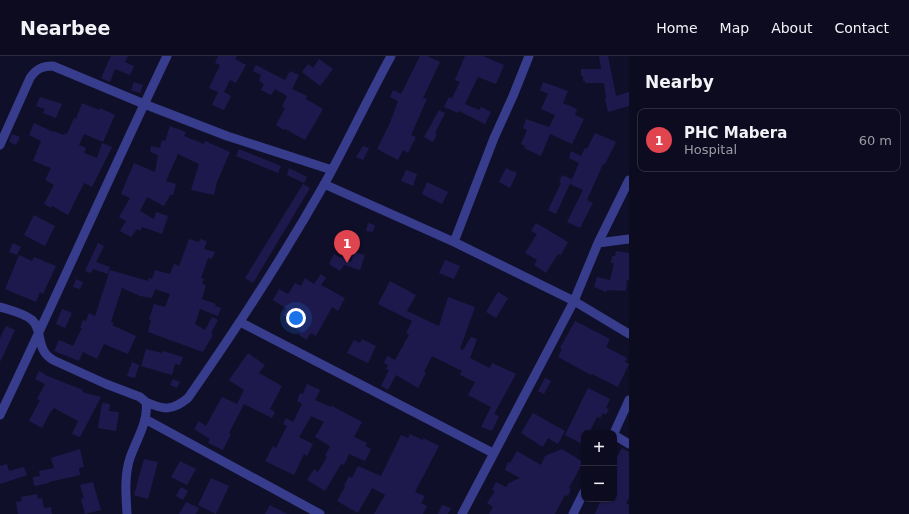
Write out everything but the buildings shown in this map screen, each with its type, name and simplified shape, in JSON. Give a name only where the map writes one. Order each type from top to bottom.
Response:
[{"type":"street","points":[[0,415],[39,334],[114,167],[167,56]]},
{"type":"street","points":[[0,306],[20,313],[31,319],[36,325],[40,341],[46,354],[53,360],[106,384],[140,397],[146,402],[160,408],[170,408],[180,405],[188,398],[240,322],[281,258],[332,170],[391,56]]},
{"type":"street","points":[[454,242],[494,138],[514,96],[529,56]]},
{"type":"street","points":[[0,145],[34,72],[44,66],[53,66],[144,104],[227,136],[332,170]]},
{"type":"street","points":[[462,514],[574,300],[598,244],[629,180]]},
{"type":"street","points":[[324,184],[454,242],[574,300],[629,334]]},
{"type":"street","points":[[598,244],[629,240]]},
{"type":"street","points":[[240,322],[493,453]]},
{"type":"street","points":[[616,430],[629,400]]},
{"type":"street","points":[[127,514],[126,475],[130,459],[145,419],[147,408],[146,402]]},
{"type":"street","points":[[145,419],[320,514]]},
{"type":"street","points":[[617,436],[629,444]]},
{"type":"street","points":[[573,514],[581,498]]},
{"type":"place","name":"PHC Mabera","points":[[347,263]]}]
